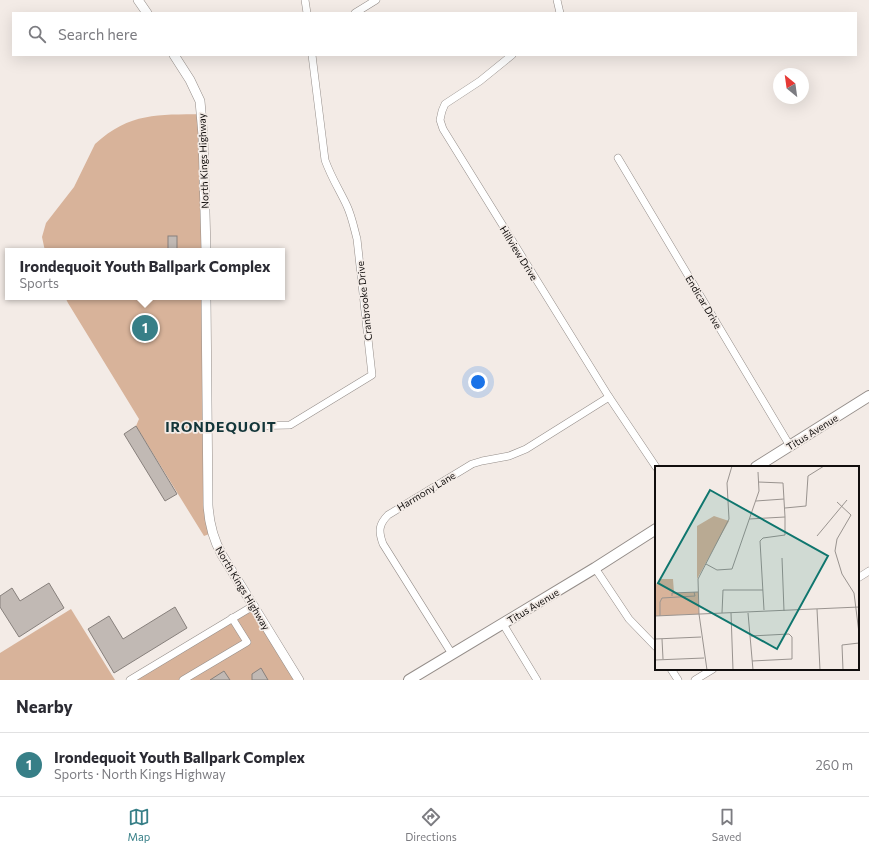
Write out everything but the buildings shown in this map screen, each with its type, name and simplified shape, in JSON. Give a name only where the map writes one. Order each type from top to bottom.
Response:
[{"type":"main road","name":"Titus Avenue","points":[[758,466],[869,396]]},
{"type":"main road","name":"Titus Avenue","points":[[409,680],[655,531]]},
{"type":"street","points":[[138,0],[145,12]]},
{"type":"street","points":[[305,0],[307,12]]},
{"type":"street","points":[[357,12],[376,0]]},
{"type":"street","points":[[557,0],[560,12]]},
{"type":"street","name":"North Kings Highway","points":[[175,56],[190,80],[200,100],[203,134],[206,248]]},
{"type":"street","name":"Cranbrooke Drive","points":[[207,427],[290,425],[372,375],[357,239],[347,206],[325,160],[312,56]]},
{"type":"street","name":"Hillview Drive","points":[[511,56],[480,81],[445,104],[440,120],[443,129],[609,397],[655,466]]},
{"type":"street","name":"Endicar Drive","points":[[618,158],[790,446]]},
{"type":"street","name":"North Kings Highway","points":[[206,300],[208,510],[211,530],[219,549],[298,680]]},
{"type":"street","name":"Harmony Lane","points":[[452,654],[383,544],[379,534],[383,520],[388,514],[472,464],[509,456],[526,449],[609,397]]},
{"type":"street","points":[[595,568],[629,619],[655,646]]},
{"type":"street","points":[[859,577],[869,571]]},
{"type":"street","points":[[130,680],[253,606]]},
{"type":"street","points":[[183,680],[247,642],[232,618]]},
{"type":"street","points":[[503,624],[537,680]]},
{"type":"street","points":[[672,670],[678,680]]},
{"type":"street","points":[[695,680],[711,670]]},
{"type":"shaded area","points":[[202,114],[205,248],[44,248],[42,237],[46,223],[74,187],[95,144],[120,126],[133,121],[158,115]]},
{"type":"shaded area","points":[[66,300],[206,300],[212,533],[204,536],[136,426],[139,419]]},
{"type":"shaded area","points":[[252,604],[298,680],[128,680]]},
{"type":"shaded area","points":[[71,609],[115,680],[0,680],[0,653]]},
{"type":"place","name":"Irondequoit Youth Ballpark Complex","points":[[145,328]]},
{"type":"district","name":"IRONDEQUOIT","points":[[221,426]]}]
